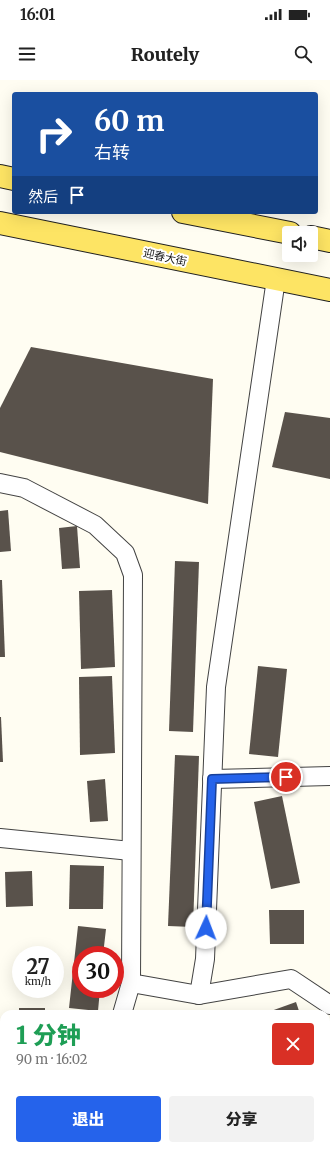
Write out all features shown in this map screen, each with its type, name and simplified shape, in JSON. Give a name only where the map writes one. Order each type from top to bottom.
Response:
[{"type":"main road","points":[[0,176],[12,179]]},
{"type":"main road","points":[[193,214],[282,231]]},
{"type":"main road","name":"迎春大街","points":[[0,223],[330,290]]},
{"type":"main road","points":[[318,238],[330,241]]},
{"type":"street","points":[[199,995],[205,959],[216,687],[276,280]]},
{"type":"street","points":[[0,483],[24,488],[95,526],[125,553],[133,575],[131,983],[123,1010]]},
{"type":"street","points":[[212,779],[330,776]]},
{"type":"street","points":[[0,838],[131,851]]},
{"type":"street","points":[[131,983],[199,995],[291,979],[330,1005]]},
{"type":"building","points":[[31,347],[213,379],[208,504],[0,452],[0,408]]},
{"type":"building","points":[[285,412],[330,418],[330,479],[272,467]]},
{"type":"building","points":[[8,510],[11,551],[0,552],[0,511]]},
{"type":"building","points":[[77,526],[80,568],[62,569],[59,528]]},
{"type":"building","points":[[175,561],[199,562],[193,732],[169,731]]},
{"type":"building","points":[[0,580],[2,580],[5,657],[0,657]]},
{"type":"building","points":[[112,590],[115,667],[81,669],[79,591]]},
{"type":"building","points":[[258,666],[287,669],[278,757],[249,754]]},
{"type":"building","points":[[112,676],[115,753],[80,755],[79,677]]},
{"type":"building","points":[[1,717],[3,762],[0,762]]},
{"type":"building","points":[[175,755],[199,756],[193,927],[168,926]]},
{"type":"building","points":[[105,779],[108,821],[90,822],[87,781]]},
{"type":"building","points":[[282,796],[300,883],[271,889],[254,802]]},
{"type":"building","points":[[70,865],[104,866],[103,909],[69,909]]},
{"type":"building","points":[[32,871],[33,906],[6,907],[5,872]]},
{"type":"building","points":[[269,910],[304,910],[304,944],[270,944]]},
{"type":"building","points":[[78,926],[106,929],[104,946],[76,946]]},
{"type":"building","points":[[72,981],[72,998],[99,998],[98,1010],[69,1008]]},
{"type":"building","points":[[296,1002],[299,1010],[274,1010]]},
{"type":"building","points":[[19,1008],[45,1008],[45,1010],[19,1010]]},
{"type":"route","points":[[206,928],[212,779],[286,777]]}]
